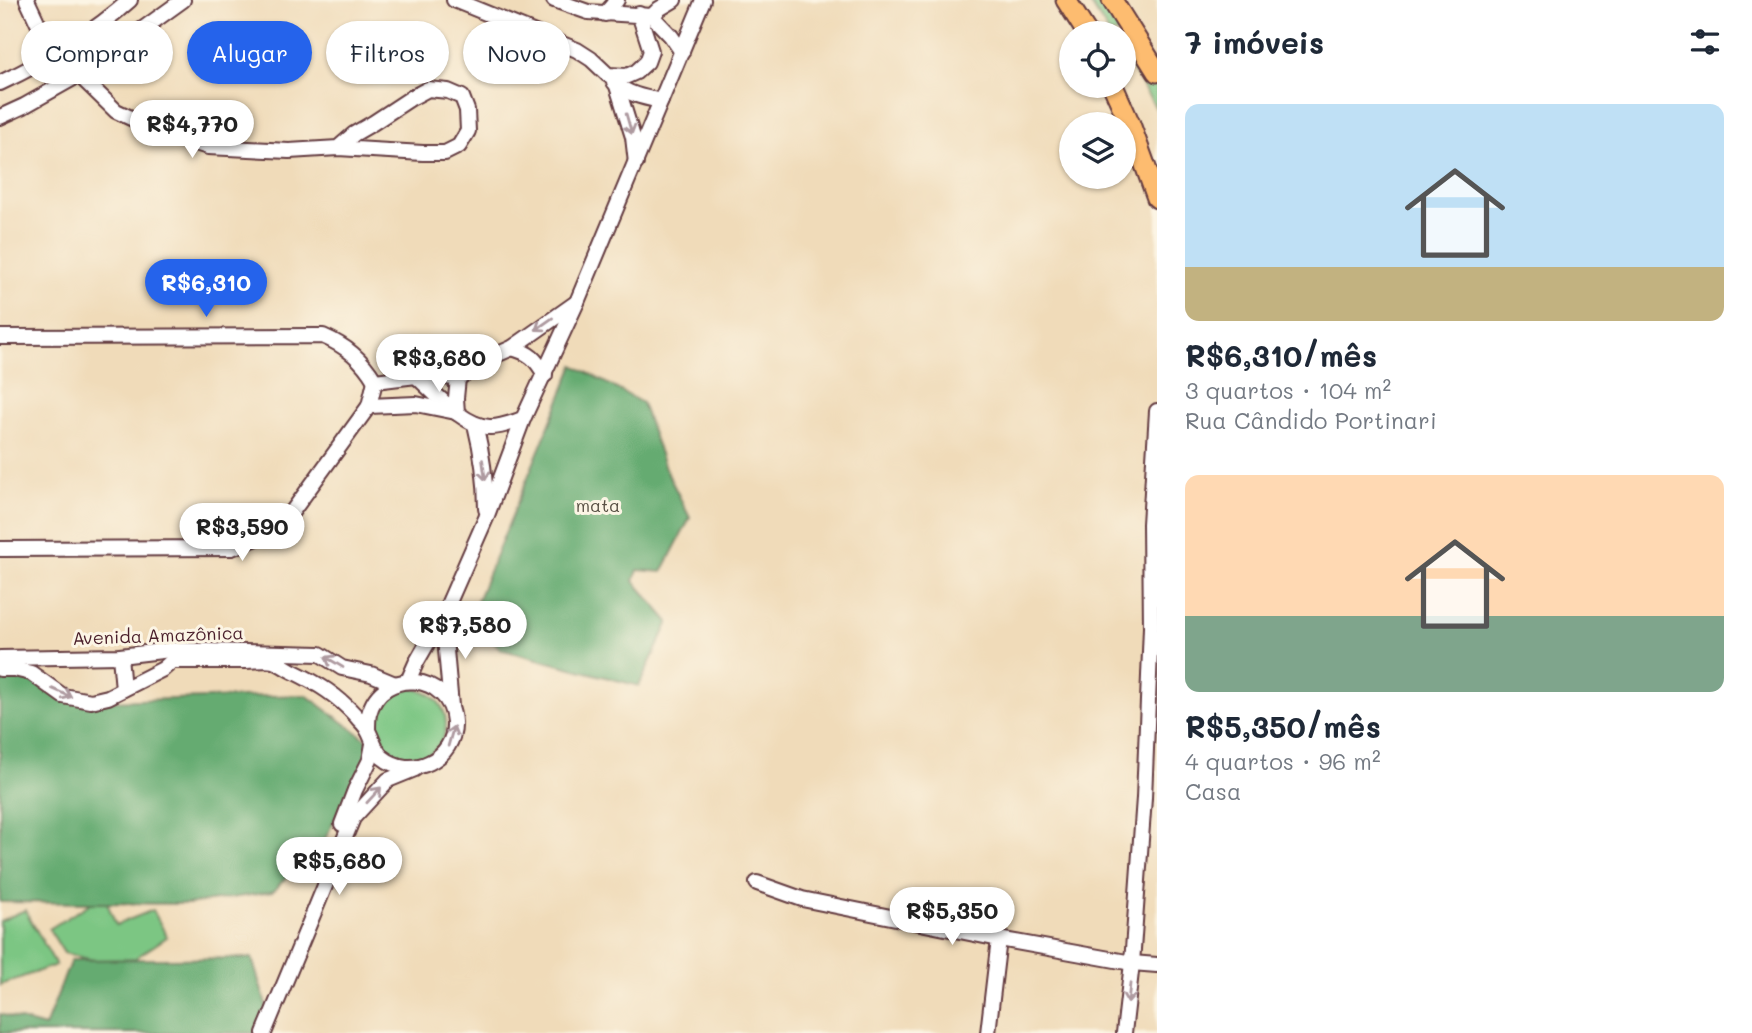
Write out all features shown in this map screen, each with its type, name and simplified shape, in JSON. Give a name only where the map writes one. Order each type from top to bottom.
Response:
[{"type":"main road","points":[[1066,0],[1079,21]]},
{"type":"main road","points":[[1112,0],[1157,72]]},
{"type":"main road","points":[[1119,98],[1157,198]]},
{"type":"street","points":[[27,0],[37,21]]},
{"type":"street","points":[[105,21],[130,0]]},
{"type":"street","points":[[154,21],[183,0]]},
{"type":"street","points":[[454,0],[473,4],[577,50],[591,59],[613,81],[645,98],[662,101]]},
{"type":"street","points":[[554,0],[588,12],[632,15],[645,15],[674,0]]},
{"type":"street","points":[[605,14],[617,0]]},
{"type":"street","points":[[402,682],[443,616],[486,518],[523,419],[577,302],[703,0]]},
{"type":"street","points":[[613,81],[636,72],[647,62],[651,51],[645,15]]},
{"type":"street","points":[[645,15],[671,36],[682,52]]},
{"type":"street","points":[[0,83],[21,72]]},
{"type":"street","points":[[613,81],[633,137],[636,164]]},
{"type":"street","points":[[0,117],[63,84]]},
{"type":"street","points":[[88,84],[116,111],[163,133],[208,147],[289,151],[338,148],[445,153],[459,146],[468,131],[467,110],[462,97],[448,91],[428,89],[354,134],[338,148]]},
{"type":"street","points":[[375,380],[416,376],[458,378],[512,348],[577,302]]},
{"type":"street","points":[[0,337],[323,336],[352,353],[366,366],[375,380],[369,406],[289,516],[269,533],[232,548],[0,549]]},
{"type":"street","points":[[512,348],[526,352],[538,362],[545,374]]},
{"type":"street","points":[[416,376],[457,413],[475,424],[489,427],[523,419]]},
{"type":"street","points":[[457,413],[458,378]]},
{"type":"street","points":[[369,406],[416,404],[457,413]]},
{"type":"street","points":[[1124,1033],[1132,963],[1154,627],[1150,524],[1157,411]]},
{"type":"street","points":[[475,424],[486,486],[486,518]]},
{"type":"street","points":[[264,1033],[353,818],[388,780],[437,759],[447,748],[453,735],[443,616]]},
{"type":"street","name":"Avenida Amazônica","points":[[7,664],[120,656],[320,654],[342,668],[402,682]]},
{"type":"street","points":[[120,656],[123,688]]},
{"type":"street","name":"Avenida Amazônica","points":[[7,664],[31,673],[63,696],[91,701],[108,697],[163,669],[171,656]]},
{"type":"street","name":"Avenida Amazônica","points":[[171,656],[273,661],[313,681],[342,700],[370,737]]},
{"type":"street","points":[[257,1033],[355,790],[370,760],[369,715],[375,701],[384,691],[402,682],[422,682],[444,697],[451,709]]},
{"type":"street","points":[[370,737],[382,756],[394,764],[409,768],[424,766]]},
{"type":"street","points":[[757,883],[802,899],[999,939],[1157,965]]},
{"type":"street","points":[[988,1033],[999,939]]},
{"type":"green space","points":[[1088,0],[1102,0],[1115,21],[1101,21]]},
{"type":"green space","points":[[1136,54],[1157,88],[1157,110],[1136,76]]},
{"type":"green space","name":"mata","points":[[574,365],[642,403],[665,468],[690,518],[662,572],[638,570],[634,581],[669,622],[639,686],[500,649],[470,618]]},
{"type":"green space","points":[[0,676],[22,676],[104,701],[306,695],[373,744],[325,839],[272,892],[189,904],[0,902]]},
{"type":"green space","points":[[411,689],[436,699],[446,724],[436,749],[411,759],[386,749],[376,724],[386,699]]},
{"type":"green space","points":[[104,895],[116,925],[153,910],[167,937],[122,967],[64,953],[49,929]]},
{"type":"green space","points":[[25,910],[56,965],[0,985],[0,921]]},
{"type":"green space","points":[[252,958],[267,1008],[255,1033],[0,1033],[0,1014],[45,1027],[71,960]]}]
